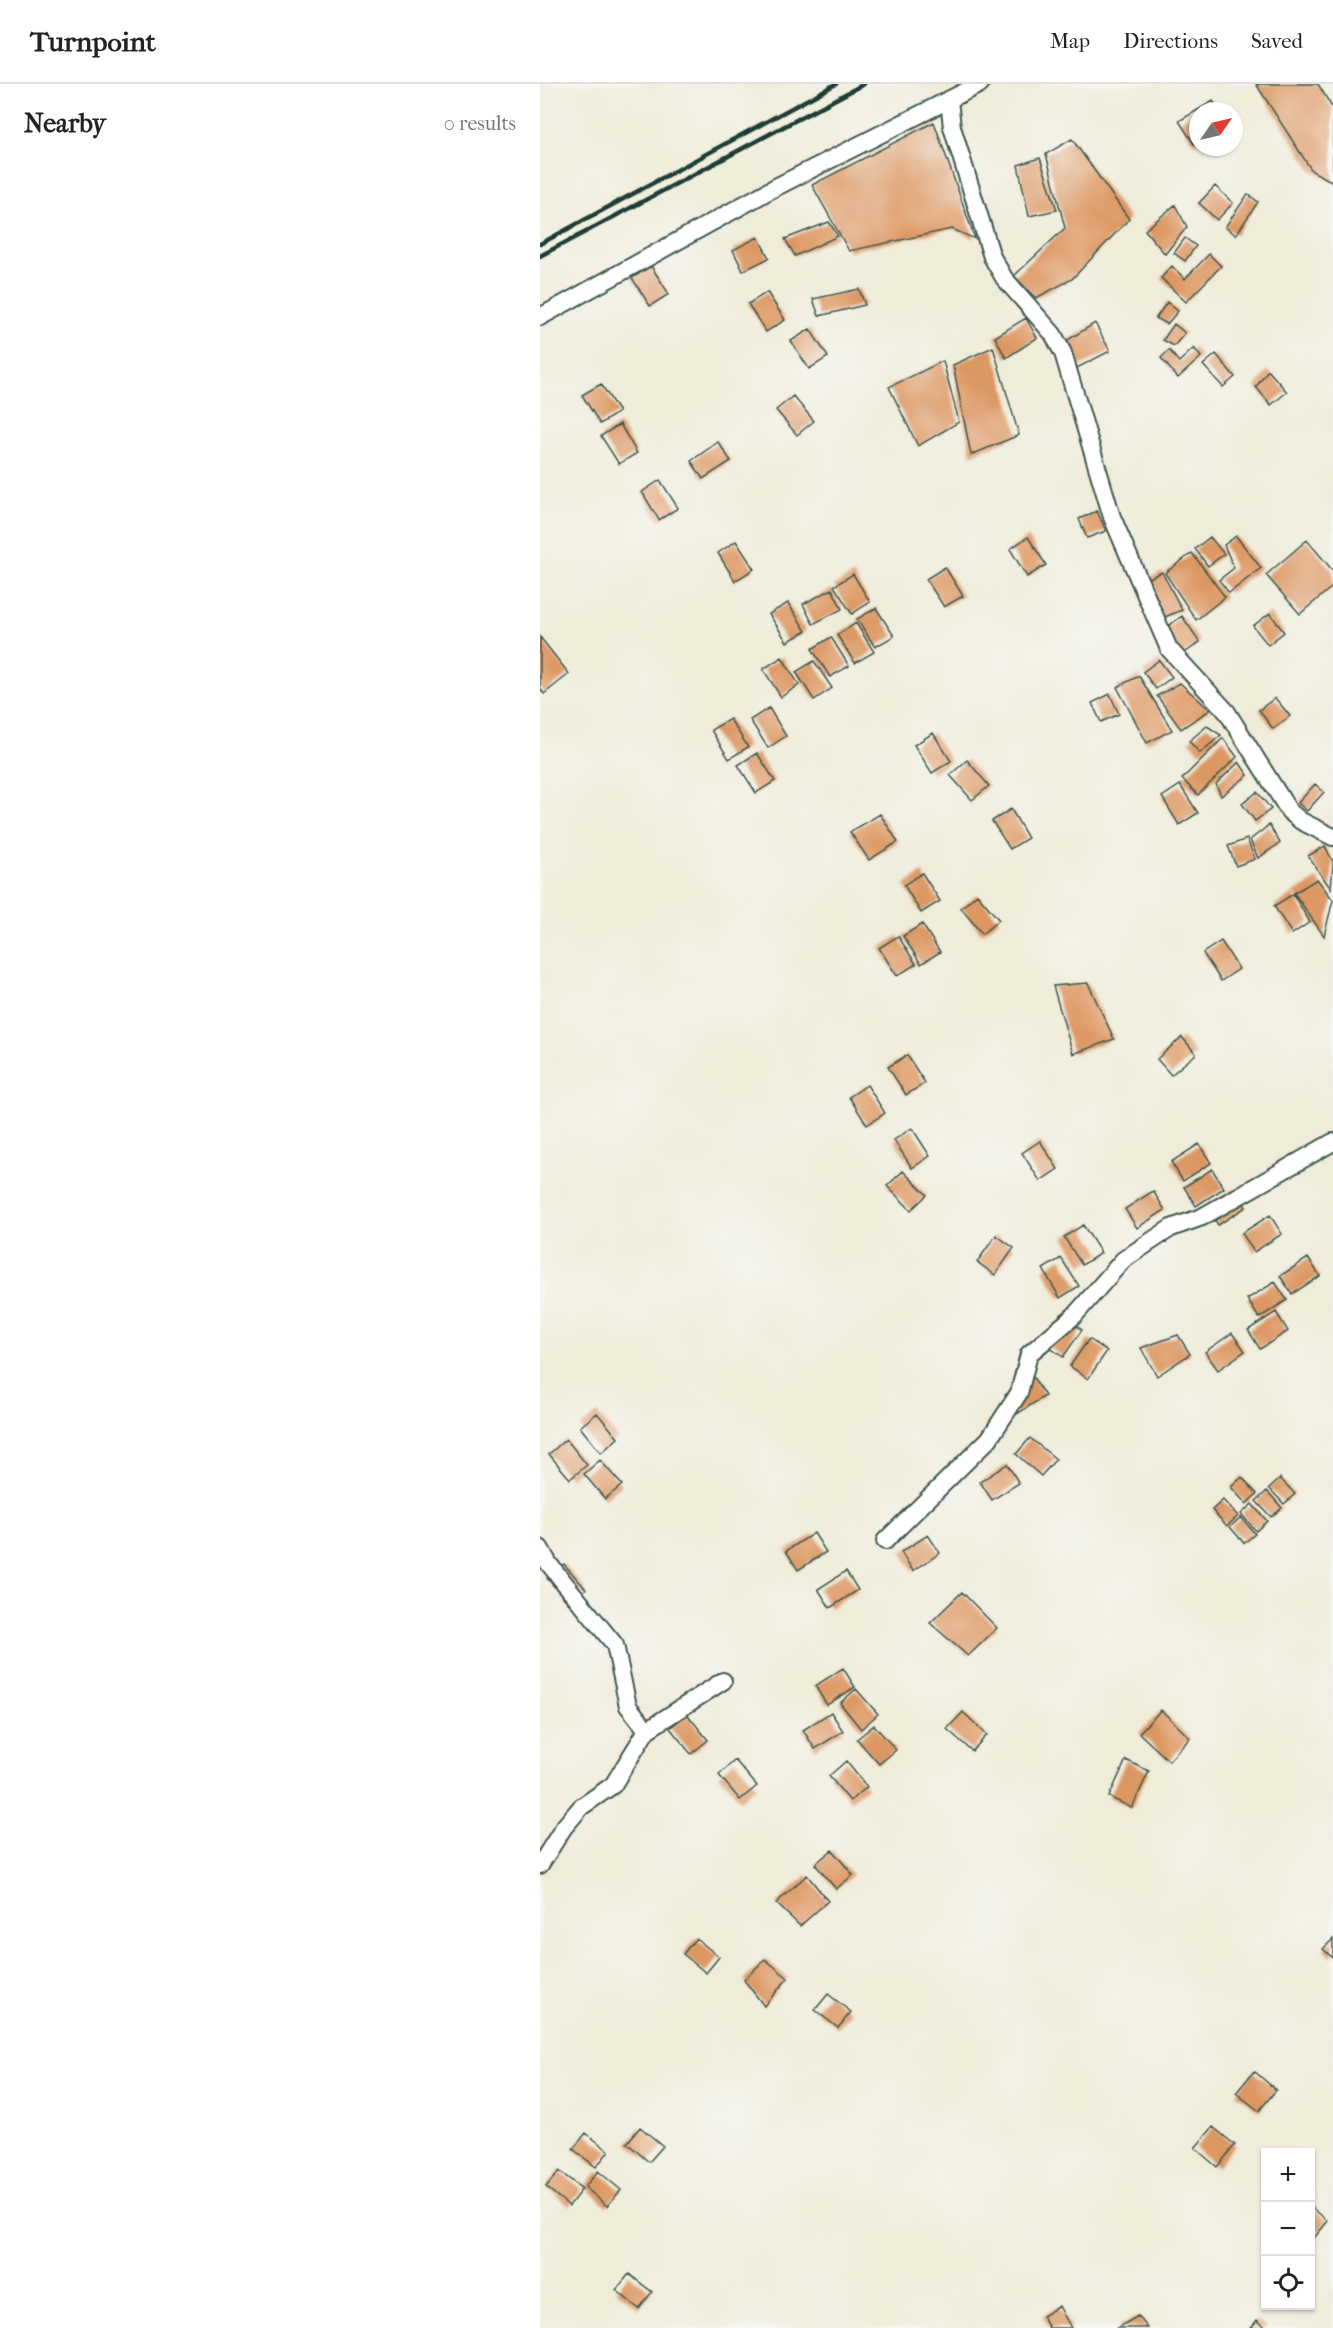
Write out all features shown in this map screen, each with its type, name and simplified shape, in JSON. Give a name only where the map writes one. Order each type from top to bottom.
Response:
[{"type":"street","points":[[540,317],[772,189],[980,84]]},
{"type":"street","points":[[949,100],[952,127],[992,257],[1004,278],[1053,334],[1063,353],[1112,517],[1169,649],[1227,712],[1289,811],[1301,821],[1333,837]]},
{"type":"street","points":[[885,1541],[989,1439],[1019,1393],[1029,1354],[1074,1316],[1123,1260],[1172,1228],[1202,1217],[1333,1142]]},
{"type":"street","points":[[540,1548],[549,1564],[615,1645],[628,1707],[647,1730]]},
{"type":"street","points":[[540,1865],[564,1827],[581,1807],[614,1785],[647,1730],[723,1681]]},
{"type":"building","points":[[1256,84],[1318,84],[1333,109],[1333,182],[1312,171]]},
{"type":"building","points":[[1189,115],[1189,136],[1179,121]]},
{"type":"building","points":[[934,122],[975,239],[952,229],[849,251],[812,185]]},
{"type":"building","points":[[1072,139],[1129,219],[1072,279],[1036,298],[1014,276],[1065,228],[1046,154]]},
{"type":"building","points":[[1040,158],[1057,210],[1029,216],[1018,165]]},
{"type":"building","points":[[1215,186],[1233,203],[1217,220],[1199,203]]},
{"type":"building","points":[[1248,194],[1258,202],[1236,235],[1225,227]]},
{"type":"building","points":[[1175,205],[1187,227],[1165,254],[1145,230]]},
{"type":"building","points":[[829,222],[838,236],[795,256],[785,239]]},
{"type":"building","points":[[758,237],[769,258],[743,271],[733,250]]},
{"type":"building","points":[[1185,238],[1196,246],[1185,261],[1174,253]]},
{"type":"building","points":[[1209,254],[1221,266],[1186,302],[1161,278],[1172,266],[1185,279]]},
{"type":"building","points":[[651,266],[669,294],[650,306],[632,278]]},
{"type":"building","points":[[859,289],[865,305],[819,316],[813,299]]},
{"type":"building","points":[[767,292],[785,320],[766,332],[748,304]]},
{"type":"building","points":[[1167,302],[1178,311],[1167,324],[1156,318]]},
{"type":"building","points":[[1026,318],[1037,338],[1006,358],[995,337]]},
{"type":"building","points":[[1095,323],[1110,351],[1077,368],[1066,341]]},
{"type":"building","points":[[1174,324],[1185,333],[1174,346],[1163,340]]},
{"type":"building","points":[[810,329],[828,357],[809,369],[791,341]]},
{"type":"building","points":[[993,347],[1019,435],[971,455],[953,365]]},
{"type":"building","points":[[1194,348],[1201,357],[1178,378],[1161,358],[1169,350],[1179,362]]},
{"type":"building","points":[[1216,354],[1235,377],[1223,387],[1203,365]]},
{"type":"building","points":[[943,361],[959,422],[918,446],[889,387]]},
{"type":"building","points":[[1268,370],[1287,392],[1271,405],[1256,387]]},
{"type":"building","points":[[601,384],[619,412],[600,424],[582,395]]},
{"type":"building","points":[[793,396],[814,421],[797,435],[776,410]]},
{"type":"building","points":[[620,424],[637,453],[619,464],[601,436]]},
{"type":"building","points":[[718,442],[731,461],[703,479],[691,461]]},
{"type":"building","points":[[660,480],[678,508],[659,520],[642,492]]},
{"type":"building","points":[[1097,511],[1106,531],[1087,538],[1079,519]]},
{"type":"building","points":[[1236,536],[1261,568],[1229,593],[1219,580],[1234,568],[1224,545]]},
{"type":"building","points":[[1028,537],[1046,565],[1027,577],[1010,549]]},
{"type":"building","points":[[1210,537],[1224,554],[1208,566],[1195,549]]},
{"type":"building","points":[[1307,540],[1333,571],[1333,586],[1300,614],[1266,575]]},
{"type":"building","points":[[736,541],[754,569],[735,581],[718,553]]},
{"type":"building","points":[[1192,553],[1225,597],[1196,620],[1165,573]]},
{"type":"building","points":[[945,567],[963,596],[944,607],[926,579]]},
{"type":"building","points":[[1162,572],[1182,610],[1157,620],[1139,583]]},
{"type":"building","points":[[853,574],[870,602],[852,614],[834,586]]},
{"type":"building","points":[[832,589],[842,609],[813,624],[803,604]]},
{"type":"building","points":[[788,603],[806,631],[787,642],[769,614]]},
{"type":"building","points":[[876,608],[894,636],[875,647],[857,619]]},
{"type":"building","points":[[1270,613],[1284,632],[1268,645],[1253,626]]},
{"type":"building","points":[[1182,616],[1200,642],[1176,659],[1157,634]]},
{"type":"building","points":[[856,623],[874,652],[855,663],[837,635]]},
{"type":"building","points":[[540,637],[569,674],[544,694],[540,688]]},
{"type":"building","points":[[831,637],[849,666],[830,677],[812,649]]},
{"type":"building","points":[[782,657],[799,685],[781,697],[763,669]]},
{"type":"building","points":[[1159,660],[1172,677],[1156,689],[1143,672]]},
{"type":"building","points":[[814,661],[832,688],[814,700],[796,672]]},
{"type":"building","points":[[1139,676],[1172,730],[1147,743],[1117,687]]},
{"type":"building","points":[[1180,683],[1210,710],[1181,729],[1157,696]]},
{"type":"building","points":[[1110,694],[1119,714],[1101,722],[1092,703]]},
{"type":"building","points":[[1275,698],[1290,716],[1273,729],[1259,710]]},
{"type":"building","points":[[769,708],[786,736],[768,748],[750,720]]},
{"type":"building","points":[[730,719],[748,747],[729,759],[711,730]]},
{"type":"building","points":[[1207,726],[1221,735],[1200,753],[1189,741]]},
{"type":"building","points":[[933,733],[951,761],[932,773],[914,745]]},
{"type":"building","points":[[1223,738],[1237,757],[1198,795],[1182,779]]},
{"type":"building","points":[[757,753],[775,781],[756,793],[738,765]]},
{"type":"building","points":[[967,760],[989,786],[972,800],[950,775]]},
{"type":"building","points":[[1239,762],[1248,775],[1221,796],[1216,784]]},
{"type":"building","points":[[1315,784],[1324,792],[1307,811],[1298,803]]},
{"type":"building","points":[[1180,785],[1198,813],[1179,825],[1162,797]]},
{"type":"building","points":[[1257,792],[1271,809],[1255,821],[1242,804]]},
{"type":"building","points":[[1011,809],[1028,838],[1010,849],[992,821]]},
{"type":"building","points":[[880,814],[898,842],[869,860],[850,832]]},
{"type":"building","points":[[1269,825],[1280,843],[1258,858],[1250,840]]},
{"type":"building","points":[[1247,839],[1255,859],[1236,866],[1228,846]]},
{"type":"building","points":[[1325,846],[1333,862],[1331,889],[1308,856]]},
{"type":"building","points":[[922,873],[940,901],[921,913],[904,885]]},
{"type":"building","points":[[1317,879],[1333,900],[1324,936],[1294,893]]},
{"type":"building","points":[[977,894],[999,920],[982,934],[961,908]]},
{"type":"building","points":[[1293,894],[1310,922],[1292,934],[1274,906]]},
{"type":"building","points":[[922,924],[940,952],[921,964],[903,936]]},
{"type":"building","points":[[898,936],[916,964],[897,976],[879,948]]},
{"type":"building","points":[[1221,941],[1239,969],[1221,981],[1203,953]]},
{"type":"building","points":[[1088,983],[1114,1039],[1073,1054],[1053,986]]},
{"type":"building","points":[[1182,1037],[1196,1054],[1171,1075],[1157,1059]]},
{"type":"building","points":[[907,1055],[925,1083],[906,1095],[888,1067]]},
{"type":"building","points":[[867,1085],[885,1113],[867,1125],[849,1097]]},
{"type":"building","points":[[912,1128],[930,1156],[912,1168],[894,1140]]},
{"type":"building","points":[[1040,1141],[1058,1169],[1040,1181],[1022,1153]]},
{"type":"building","points":[[1199,1144],[1211,1163],[1183,1181],[1171,1162]]},
{"type":"building","points":[[1212,1169],[1224,1188],[1196,1206],[1184,1187]]},
{"type":"building","points":[[903,1171],[927,1195],[911,1210],[887,1186]]},
{"type":"building","points":[[1234,1189],[1246,1207],[1218,1225],[1206,1206]]},
{"type":"building","points":[[1153,1191],[1165,1210],[1137,1228],[1125,1209]]},
{"type":"building","points":[[1270,1215],[1282,1234],[1254,1252],[1242,1233]]},
{"type":"building","points":[[1083,1225],[1101,1253],[1082,1265],[1064,1237]]},
{"type":"building","points":[[996,1235],[1014,1248],[995,1275],[977,1262]]},
{"type":"building","points":[[1061,1258],[1079,1286],[1060,1298],[1043,1269]]},
{"type":"building","points":[[1308,1258],[1320,1276],[1292,1294],[1280,1276]]},
{"type":"building","points":[[1275,1282],[1287,1300],[1259,1318],[1247,1299]]},
{"type":"building","points":[[1276,1312],[1288,1331],[1260,1349],[1248,1330]]},
{"type":"building","points":[[1064,1317],[1082,1330],[1063,1357],[1045,1344]]},
{"type":"building","points":[[1232,1333],[1245,1351],[1218,1370],[1205,1352]]},
{"type":"building","points":[[1178,1335],[1190,1354],[1157,1376],[1141,1348]]},
{"type":"building","points":[[1089,1339],[1107,1351],[1088,1379],[1070,1366]]},
{"type":"building","points":[[1033,1377],[1045,1396],[1017,1414],[1005,1395]]},
{"type":"building","points":[[597,1413],[618,1438],[601,1453],[580,1427]]},
{"type":"building","points":[[1030,1438],[1056,1459],[1041,1476],[1016,1454]]},
{"type":"building","points":[[566,1439],[587,1465],[570,1479],[549,1454]]},
{"type":"building","points":[[600,1460],[622,1485],[605,1499],[584,1474]]},
{"type":"building","points":[[1007,1464],[1019,1483],[992,1500],[980,1482]]},
{"type":"building","points":[[1242,1477],[1257,1494],[1246,1504],[1231,1487]]},
{"type":"building","points":[[1280,1478],[1295,1494],[1284,1504],[1269,1488]]},
{"type":"building","points":[[1267,1491],[1282,1508],[1271,1517],[1256,1501]]},
{"type":"building","points":[[1223,1500],[1238,1516],[1227,1526],[1212,1510]]},
{"type":"building","points":[[1252,1504],[1267,1521],[1256,1531],[1241,1514]]},
{"type":"building","points":[[1241,1517],[1255,1534],[1244,1543],[1230,1527]]},
{"type":"building","points":[[814,1533],[826,1552],[798,1570],[786,1551]]},
{"type":"building","points":[[928,1535],[940,1553],[913,1571],[901,1552]]},
{"type":"building","points":[[564,1564],[586,1589],[569,1604],[547,1578]]},
{"type":"building","points":[[846,1571],[858,1590],[830,1608],[818,1589]]},
{"type":"building","points":[[962,1592],[997,1628],[968,1656],[930,1623]]},
{"type":"building","points":[[843,1668],[855,1687],[827,1705],[815,1686]]},
{"type":"building","points":[[856,1689],[878,1714],[861,1729],[840,1703]]},
{"type":"building","points":[[1161,1710],[1190,1738],[1169,1761],[1139,1733]]},
{"type":"building","points":[[831,1712],[843,1731],[815,1749],[803,1730]]},
{"type":"building","points":[[963,1712],[987,1735],[972,1751],[947,1729]]},
{"type":"building","points":[[687,1714],[708,1740],[691,1754],[670,1728]]},
{"type":"building","points":[[874,1725],[896,1750],[879,1764],[857,1739]]},
{"type":"building","points":[[735,1760],[757,1786],[740,1800],[719,1775]]},
{"type":"building","points":[[1126,1760],[1149,1771],[1132,1808],[1109,1797]]},
{"type":"building","points":[[846,1761],[867,1787],[850,1801],[829,1776]]},
{"type":"building","points":[[832,1850],[853,1875],[836,1889],[815,1864]]},
{"type":"building","points":[[807,1875],[828,1901],[800,1926],[776,1903]]},
{"type":"building","points":[[696,1938],[719,1957],[706,1973],[683,1954]]},
{"type":"building","points":[[1333,1939],[1333,1958],[1323,1949]]},
{"type":"building","points":[[765,1959],[788,1978],[764,2006],[744,1980]]},
{"type":"building","points":[[828,1994],[851,2012],[838,2028],[815,2010]]},
{"type":"building","points":[[1254,2071],[1276,2090],[1259,2111],[1236,2093]]},
{"type":"building","points":[[640,2127],[663,2146],[649,2162],[627,2143]]},
{"type":"building","points":[[1213,2127],[1235,2145],[1217,2167],[1195,2148]]},
{"type":"building","points":[[586,2133],[609,2151],[596,2167],[573,2149]]},
{"type":"building","points":[[559,2171],[582,2189],[569,2206],[546,2187]]},
{"type":"building","points":[[598,2171],[621,2190],[607,2206],[585,2187]]},
{"type":"building","points":[[1315,2210],[1328,2221],[1315,2237]]},
{"type":"building","points":[[629,2274],[652,2292],[639,2309],[616,2290]]},
{"type":"building","points":[[1059,2306],[1071,2328],[1049,2328],[1042,2316]]},
{"type":"building","points":[[1138,2316],[1148,2328],[1117,2328]]},
{"type":"building","points":[[1257,2320],[1267,2328],[1251,2328]]},
{"type":"railway","points":[[540,244],[836,84]]},
{"type":"railway","points":[[540,256],[864,84]]}]
